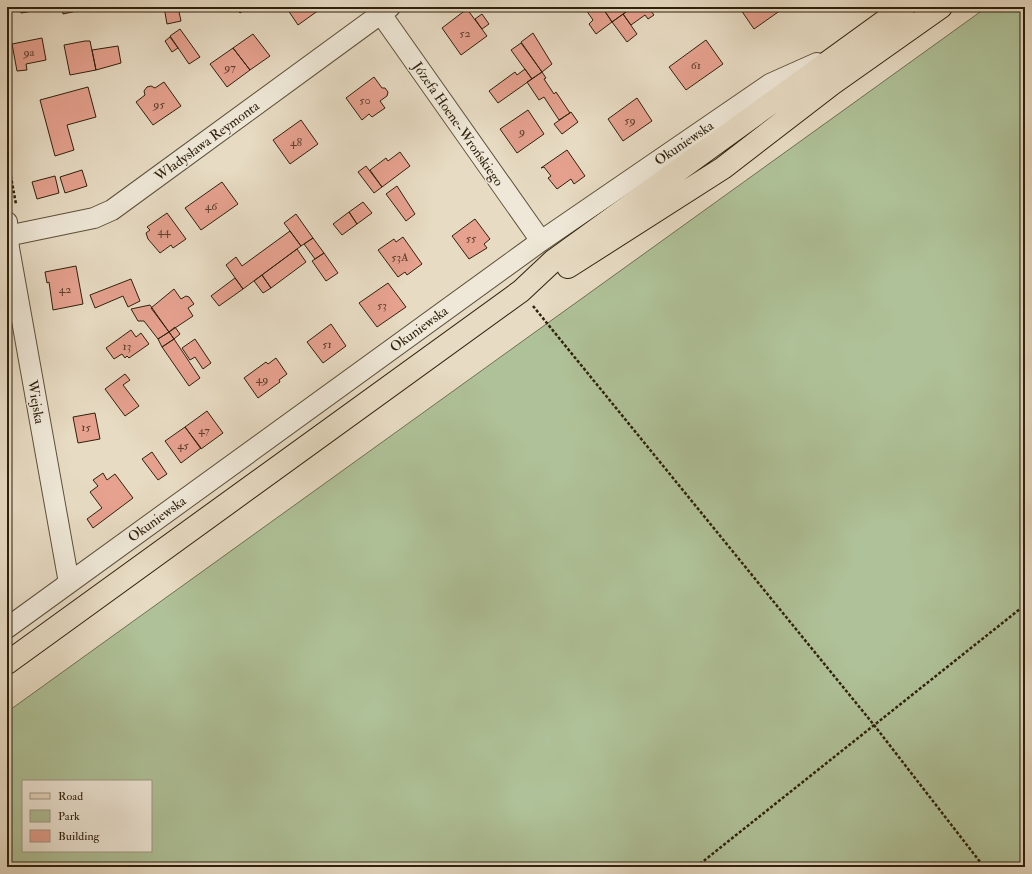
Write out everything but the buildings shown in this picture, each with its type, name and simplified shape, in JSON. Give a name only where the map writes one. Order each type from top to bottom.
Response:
[{"type":"main road","name":"Okuniewska","points":[[7,663],[521,291],[552,261],[904,7]]},
{"type":"main road","name":"Okuniewska","points":[[521,291],[549,279],[723,168],[832,84],[941,7]]},
{"type":"street","points":[[907,31],[919,11],[919,7]]},
{"type":"street","name":"Władysława Reymonta","points":[[10,226],[94,218],[112,210],[382,9]]},
{"type":"street","name":"Józefa Hoene-Wrońskiego","points":[[382,9],[541,241]]},
{"type":"street","name":"Okuniewska","points":[[7,628],[541,241],[770,84],[844,50]]},
{"type":"street","name":"Wiejska","points":[[10,226],[8,248],[69,582]]},
{"type":"path","points":[[7,156],[10,226]]},
{"type":"path","points":[[521,291],[874,725],[984,867]]},
{"type":"path","points":[[696,867],[1025,605]]},
{"type":"green space","points":[[987,7],[1025,7],[1025,867],[7,867],[7,712]]}]
